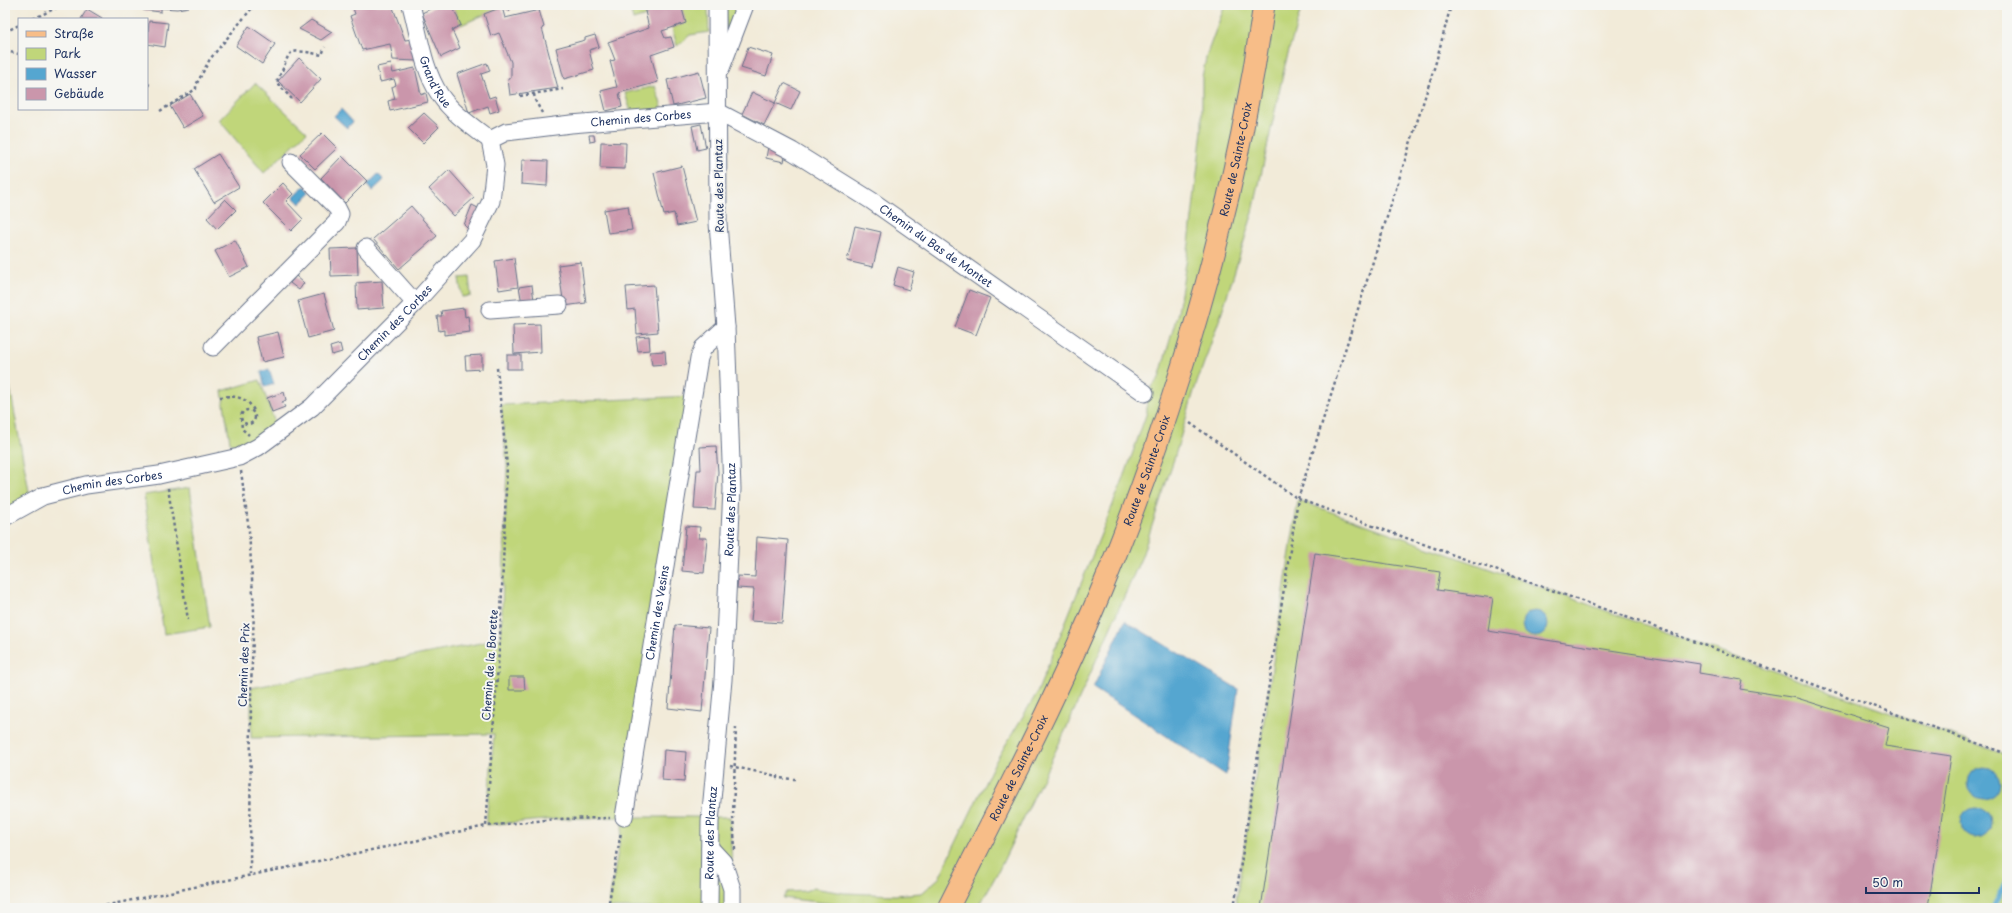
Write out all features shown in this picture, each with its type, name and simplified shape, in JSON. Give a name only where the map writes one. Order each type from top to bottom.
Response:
[{"type":"main road","name":"Route de Sainte-Croix","points":[[948,908],[1030,746],[1115,556],[1147,473],[1190,345],[1213,263],[1239,149],[1264,5]]},
{"type":"street","name":"Grand'Rue","points":[[411,5],[427,68],[440,95],[465,122],[490,140]]},
{"type":"street","name":"Route des Plantaz","points":[[709,908],[710,822],[723,680],[732,489],[726,327],[718,223],[717,5]]},
{"type":"street","points":[[717,78],[745,5]]},
{"type":"street","name":"Chemin des Corbes","points":[[5,517],[43,496],[86,485],[166,473],[239,457],[258,447],[312,407],[415,302],[472,240],[491,201],[495,165],[490,140],[506,132],[545,127],[718,112]]},
{"type":"street","name":"Chemin du Bas de Montet","points":[[718,112],[792,151],[872,200],[1145,393]]},
{"type":"street","points":[[212,347],[337,222],[340,214],[337,208],[290,162]]},
{"type":"street","points":[[366,248],[415,302]]},
{"type":"street","points":[[490,310],[559,305]]},
{"type":"street","name":"Chemin des Vesins","points":[[624,817],[699,358],[703,348],[726,327]]},
{"type":"street","points":[[710,848],[723,862],[732,889],[732,908]]},
{"type":"path","points":[[35,18],[62,5]]},
{"type":"path","points":[[1234,908],[1298,499],[1436,62],[1451,5]]},
{"type":"path","points":[[1992,5],[2007,7]]},
{"type":"path","points":[[160,111],[196,89],[196,84],[210,59],[252,8]]},
{"type":"path","points":[[5,32],[18,26]]},
{"type":"path","points":[[292,99],[276,82],[287,56],[292,52],[300,51],[322,55],[325,47]]},
{"type":"path","points":[[5,51],[18,54]]},
{"type":"path","points":[[520,96],[563,89]]},
{"type":"path","points":[[534,94],[535,100],[544,116],[545,127]]},
{"type":"path","name":"Chemin de la Borette","points":[[486,826],[500,638],[507,466],[497,368]]},
{"type":"path","points":[[220,397],[230,396],[246,401],[252,406],[255,413],[255,420],[247,424],[242,419],[242,415],[246,410],[251,410],[255,413]]},
{"type":"path","points":[[1190,423],[1298,499],[2007,754]]},
{"type":"path","name":"Chemin des Prix","points":[[239,457],[249,531],[254,611],[251,688],[250,874]]},
{"type":"path","points":[[166,473],[188,620]]},
{"type":"path","points":[[735,856],[733,816],[736,768],[736,719]]},
{"type":"path","points":[[729,766],[777,776],[777,778],[795,779]]},
{"type":"path","points":[[94,908],[250,874],[486,826],[556,820],[624,817],[608,908]]},
{"type":"green space","points":[[452,5],[500,5],[502,7],[461,25]]},
{"type":"green space","points":[[652,5],[644,7],[646,16],[633,20],[630,6]]},
{"type":"green space","points":[[681,5],[708,5],[709,32],[690,35],[677,46],[672,28],[685,23]]},
{"type":"green space","points":[[726,5],[743,5],[732,30],[726,29]]},
{"type":"green space","points":[[1225,5],[1302,5],[1285,65],[1253,212],[1222,312],[1194,391],[1174,459],[1142,556],[1066,729],[999,870],[978,908],[868,908],[783,898],[787,892],[805,891],[813,888],[844,893],[895,895],[922,893],[939,878],[994,764],[1037,693],[1126,472],[1147,412],[1146,394],[1159,378],[1178,312],[1189,244],[1202,130],[1202,77],[1207,54]]},
{"type":"green space","points":[[255,83],[307,132],[264,173],[219,120]]},
{"type":"green space","points":[[655,86],[663,110],[631,112],[625,93]]},
{"type":"green space","points":[[469,277],[471,296],[462,297],[459,278]]},
{"type":"green space","points":[[5,361],[31,502],[5,516]]},
{"type":"green space","points":[[260,380],[276,426],[248,445],[238,448],[230,442],[222,391]]},
{"type":"green space","points":[[692,396],[624,817],[556,819],[486,825],[494,734],[251,738],[251,688],[501,639],[507,466],[501,405]]},
{"type":"green space","points":[[190,488],[210,627],[164,634],[144,495]]},
{"type":"green space","points":[[1298,500],[2007,755],[2007,908],[1235,908]]},
{"type":"green space","points":[[624,817],[730,817],[732,868],[728,908],[608,908]]},
{"type":"water","points":[[341,109],[353,122],[347,128],[334,116]]},
{"type":"water","points":[[378,174],[384,180],[372,191],[367,185]]},
{"type":"water","points":[[305,186],[311,193],[300,204],[293,197]]},
{"type":"water","points":[[269,369],[274,384],[265,387],[261,372]]},
{"type":"water","points":[[1535,611],[1544,615],[1548,624],[1544,633],[1535,637],[1526,633],[1522,624],[1526,615]]},
{"type":"water","points":[[1125,621],[1238,689],[1226,775],[1093,688]]},
{"type":"water","points":[[1981,767],[1987,767],[1997,774],[2000,783],[1999,789],[1993,796],[1987,799],[1981,799],[1971,792],[1968,786],[1968,780],[1975,770]]},
{"type":"water","points":[[1976,808],[1987,812],[1991,823],[1987,834],[1976,838],[1965,834],[1961,823],[1965,812]]},
{"type":"building","points":[[144,5],[189,5],[189,7],[177,9],[161,8],[161,12],[143,10]]},
{"type":"building","points":[[352,5],[392,5],[405,40],[413,39],[417,61],[393,60],[390,44],[362,50],[350,16],[355,14]]},
{"type":"building","points":[[438,5],[452,5],[461,25],[452,30],[460,48],[441,57],[422,13]]},
{"type":"building","points":[[504,5],[514,5],[509,11],[502,7]]},
{"type":"building","points":[[652,5],[681,5],[686,23],[662,31],[665,38],[671,37],[674,47],[651,55],[658,82],[619,93],[622,107],[606,111],[601,91],[617,87],[610,61],[615,60],[608,42],[649,28],[644,7]]},
{"type":"building","points":[[502,7],[505,18],[539,10],[544,27],[542,28],[558,88],[510,95],[508,79],[511,78],[511,62],[499,33],[491,36],[484,14]]},
{"type":"building","points":[[87,9],[102,18],[82,18]]},
{"type":"building","points":[[311,20],[332,32],[321,40],[299,29]]},
{"type":"building","points":[[149,21],[168,23],[165,47],[148,44]]},
{"type":"building","points":[[249,26],[275,44],[262,64],[236,46]]},
{"type":"building","points":[[595,35],[599,47],[589,50],[594,70],[564,79],[556,48],[585,40],[585,38]]},
{"type":"building","points":[[748,47],[773,55],[766,76],[741,68]]},
{"type":"building","points":[[299,58],[321,79],[300,102],[278,81]]},
{"type":"building","points":[[487,63],[490,71],[481,74],[489,98],[495,96],[499,110],[490,113],[488,106],[469,113],[457,74]]},
{"type":"building","points":[[391,64],[393,73],[415,68],[421,95],[426,93],[428,102],[390,111],[388,101],[395,99],[392,87],[396,85],[394,79],[380,82],[377,67]]},
{"type":"building","points":[[699,71],[706,98],[673,106],[667,80]]},
{"type":"building","points":[[784,83],[800,91],[791,110],[775,103]]},
{"type":"building","points":[[752,92],[775,103],[764,125],[742,114]]},
{"type":"building","points":[[190,94],[203,116],[183,128],[170,106]]},
{"type":"building","points":[[424,113],[439,127],[423,143],[408,128]]},
{"type":"building","points":[[701,124],[706,148],[697,150],[692,126]]},
{"type":"building","points":[[322,133],[337,148],[315,169],[300,154]]},
{"type":"building","points":[[589,135],[594,135],[595,141],[590,142]]},
{"type":"building","points":[[601,142],[626,143],[625,169],[600,168]]},
{"type":"building","points":[[768,147],[786,151],[784,162],[766,158]]},
{"type":"building","points":[[218,154],[239,187],[214,202],[194,169]]},
{"type":"building","points":[[342,156],[367,181],[345,203],[321,178]]},
{"type":"building","points":[[522,160],[548,161],[547,186],[521,184]]},
{"type":"building","points":[[682,166],[696,222],[677,226],[674,213],[664,215],[654,173]]},
{"type":"building","points":[[449,170],[474,198],[454,216],[429,189]]},
{"type":"building","points":[[283,183],[293,194],[286,201],[303,219],[291,231],[263,203]]},
{"type":"building","points":[[225,199],[236,210],[217,229],[207,218]]},
{"type":"building","points":[[472,205],[480,209],[469,230],[464,225]]},
{"type":"building","points":[[411,206],[437,236],[399,269],[373,239]]},
{"type":"building","points":[[628,206],[632,230],[608,233],[604,210]]},
{"type":"building","points":[[855,226],[881,232],[873,267],[847,261]]},
{"type":"building","points":[[235,240],[249,267],[229,277],[215,251]]},
{"type":"building","points":[[357,248],[358,275],[331,276],[330,249]]},
{"type":"building","points":[[514,258],[518,287],[499,290],[495,261]]},
{"type":"building","points":[[581,262],[586,303],[564,306],[558,265]]},
{"type":"building","points":[[898,267],[914,272],[909,290],[893,285]]},
{"type":"building","points":[[296,276],[304,283],[299,290],[290,283]]},
{"type":"building","points":[[382,281],[384,308],[357,310],[356,283]]},
{"type":"building","points":[[532,285],[534,301],[522,303],[519,287]]},
{"type":"building","points":[[654,285],[658,332],[637,334],[635,309],[628,310],[626,287]]},
{"type":"building","points":[[969,290],[990,298],[976,335],[955,327]]},
{"type":"building","points":[[324,294],[334,331],[308,338],[298,301]]},
{"type":"building","points":[[464,308],[465,317],[468,316],[470,332],[444,335],[444,330],[439,331],[437,316],[442,316],[441,311]]},
{"type":"building","points":[[540,324],[541,352],[514,354],[513,325]]},
{"type":"building","points":[[278,332],[284,357],[262,362],[256,337]]},
{"type":"building","points":[[649,336],[650,350],[638,351],[636,337]]},
{"type":"building","points":[[340,344],[342,352],[332,355],[330,347]]},
{"type":"building","points":[[665,351],[666,364],[652,365],[650,352]]},
{"type":"building","points":[[482,355],[482,369],[466,370],[465,356]]},
{"type":"building","points":[[507,355],[521,355],[521,369],[507,369]]},
{"type":"building","points":[[284,392],[286,400],[282,402],[285,407],[272,412],[267,398]]},
{"type":"building","points":[[716,446],[718,472],[715,510],[694,509],[697,470],[701,470],[700,447]]},
{"type":"building","points":[[686,526],[700,527],[699,538],[707,538],[704,573],[682,571]]},
{"type":"building","points":[[757,537],[788,540],[782,623],[751,621],[754,589],[737,588],[738,576],[755,577]]},
{"type":"building","points":[[1315,553],[1440,572],[1437,590],[1493,598],[1488,631],[1700,664],[1699,673],[1742,680],[1740,689],[1797,698],[1889,727],[1885,746],[1951,756],[1928,908],[1261,908]]},
{"type":"building","points":[[675,625],[709,628],[702,712],[668,708]]},
{"type":"building","points":[[509,677],[524,677],[525,690],[509,690]]},
{"type":"building","points":[[664,750],[686,752],[684,782],[662,780]]},
{"type":"waterway","points":[[1993,908],[2007,880]]}]
